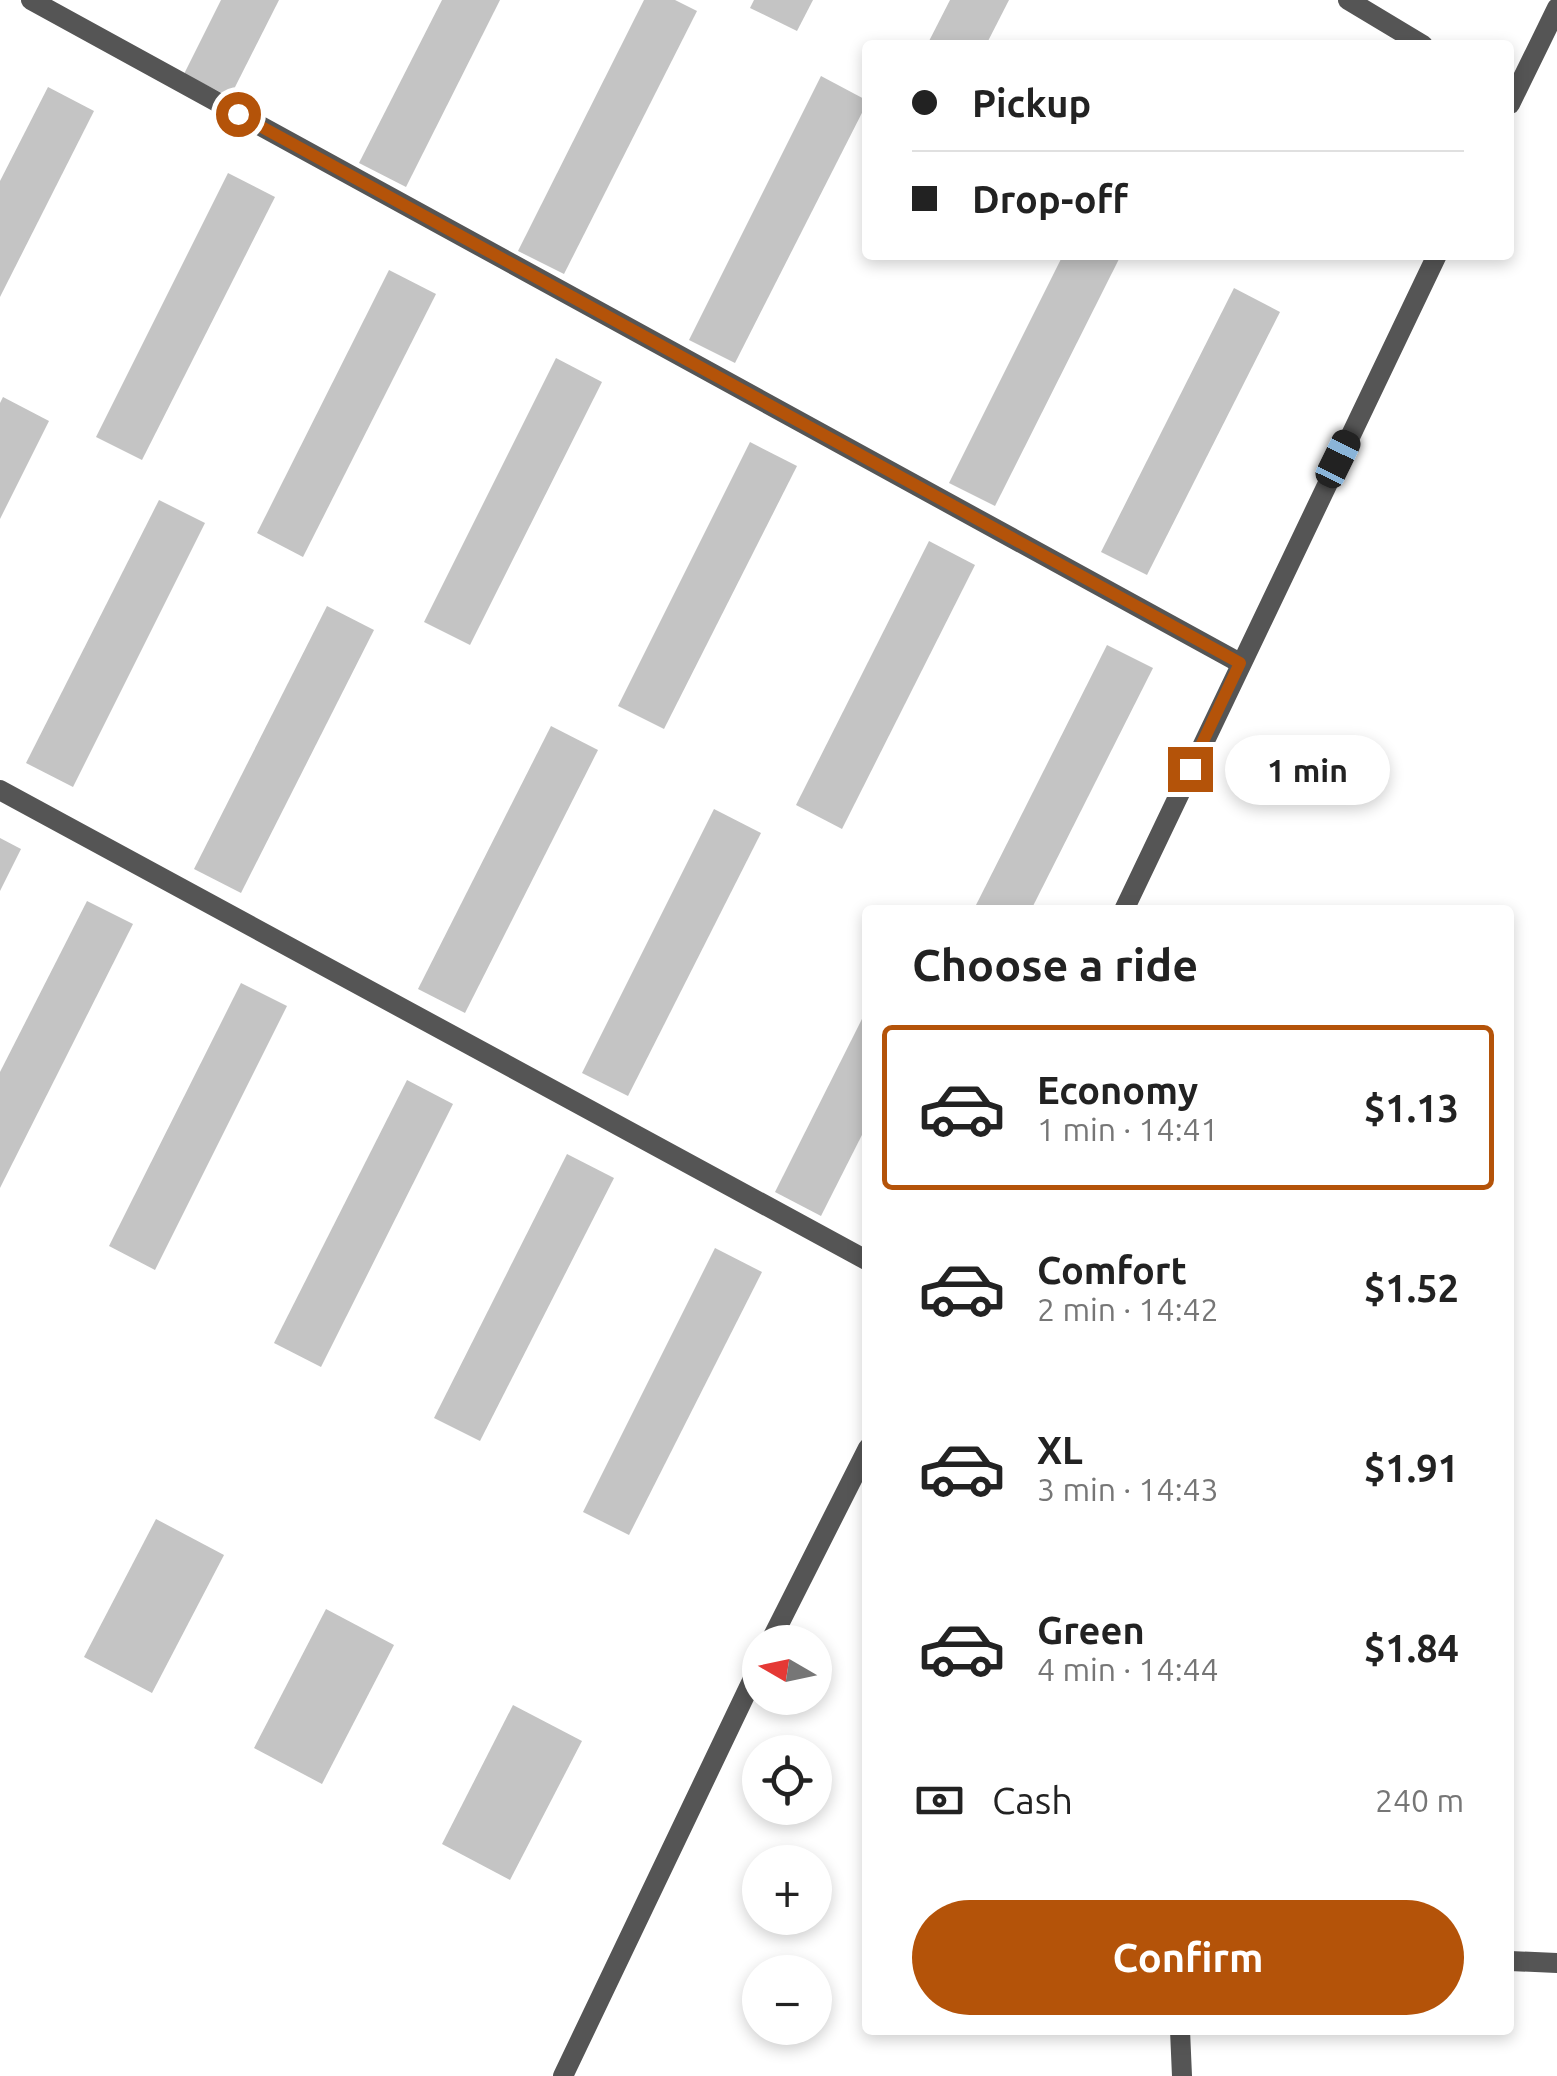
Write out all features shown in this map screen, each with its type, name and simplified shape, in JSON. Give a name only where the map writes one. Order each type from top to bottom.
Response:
[{"type":"street","points":[[31,0],[1240,663]]},
{"type":"street","points":[[1348,0],[1414,40]]},
{"type":"street","points":[[1514,94],[1557,8]]},
{"type":"street","points":[[1126,905],[1435,260]]},
{"type":"street","points":[[0,790],[862,1258]]},
{"type":"street","points":[[779,1625],[862,1460]]},
{"type":"street","points":[[564,2076],[742,1702]]},
{"type":"street","points":[[1514,1961],[1557,1963]]},
{"type":"street","points":[[1180,2035],[1182,2076]]},
{"type":"building","points":[[221,0],[279,0],[230,97],[184,74]]},
{"type":"building","points":[[442,0],[500,0],[406,187],[359,163]]},
{"type":"building","points":[[644,0],[675,0],[697,11],[564,274],[518,251]]},
{"type":"building","points":[[754,0],[813,0],[797,31],[750,8]]},
{"type":"building","points":[[950,0],[1009,0],[989,40],[930,40]]},
{"type":"building","points":[[821,76],[862,98],[862,113],[735,363],[689,340]]},
{"type":"building","points":[[48,87],[94,111],[0,297],[0,181]]},
{"type":"building","points":[[228,173],[275,197],[142,460],[96,437]]},
{"type":"building","points":[[1060,260],[1118,260],[995,506],[949,483]]},
{"type":"building","points":[[389,270],[436,294],[303,557],[257,533]]},
{"type":"building","points":[[1234,288],[1280,312],[1147,575],[1101,552]]},
{"type":"building","points":[[556,358],[602,382],[470,645],[424,622]]},
{"type":"building","points":[[3,397],[49,421],[0,519],[0,403]]},
{"type":"building","points":[[750,442],[797,466],[664,729],[618,706]]},
{"type":"building","points":[[159,500],[205,523],[73,787],[26,763]]},
{"type":"building","points":[[929,541],[975,565],[842,829],[796,805]]},
{"type":"building","points":[[327,606],[374,630],[241,893],[194,869]]},
{"type":"building","points":[[1107,645],[1153,668],[1034,905],[976,905]]},
{"type":"building","points":[[551,726],[598,750],[465,1013],[418,989]]},
{"type":"building","points":[[714,809],[761,833],[628,1096],[582,1073]]},
{"type":"building","points":[[0,838],[21,849],[0,891]]},
{"type":"building","points":[[87,901],[133,924],[0,1188],[0,1072]]},
{"type":"building","points":[[241,983],[287,1006],[155,1270],[109,1246]]},
{"type":"building","points":[[862,1019],[862,1135],[821,1216],[775,1192]]},
{"type":"building","points":[[407,1080],[453,1104],[321,1367],[274,1343]]},
{"type":"building","points":[[567,1154],[614,1178],[480,1441],[434,1418]]},
{"type":"building","points":[[715,1248],[762,1272],[629,1535],[583,1512]]},
{"type":"building","points":[[156,1519],[224,1555],[152,1693],[84,1657]]},
{"type":"building","points":[[326,1609],[394,1645],[322,1784],[254,1748]]},
{"type":"building","points":[[513,1705],[582,1741],[510,1880],[442,1844]]},
{"type":"route","points":[[238,114],[1240,663],[1190,769]]}]
